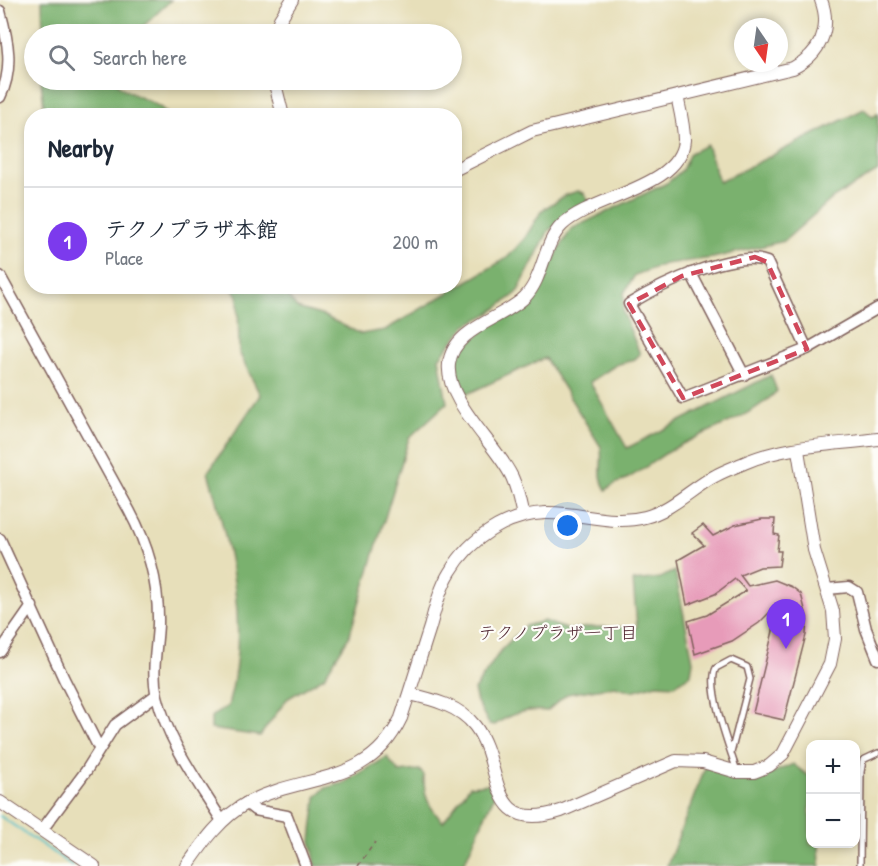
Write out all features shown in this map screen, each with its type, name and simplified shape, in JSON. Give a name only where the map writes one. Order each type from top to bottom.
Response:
[{"type":"street","points":[[278,24],[292,0]]},
{"type":"street","points":[[462,165],[492,148],[532,131],[793,68],[803,63],[815,52],[823,38],[826,25],[821,0]]},
{"type":"street","points":[[0,11],[8,38],[8,77],[0,97]]},
{"type":"street","points":[[276,90],[281,108]]},
{"type":"street","points":[[523,516],[511,476],[459,399],[450,380],[449,364],[453,351],[464,336],[526,296],[542,267],[554,236],[563,224],[579,213],[657,178],[673,165],[681,155],[684,142],[677,96]]},
{"type":"street","points":[[807,348],[767,262],[755,257],[691,273],[629,303],[683,398],[807,348],[878,308]]},
{"type":"street","points":[[691,273],[744,375]]},
{"type":"street","points":[[0,276],[137,525],[147,550],[156,594],[158,624],[153,664],[156,695],[177,748],[222,821]]},
{"type":"street","points":[[187,866],[222,821],[246,803],[362,765],[379,752],[394,733],[450,572],[475,541],[499,525],[523,516],[546,513],[622,521],[647,517],[715,476],[747,461],[798,450],[878,439]]},
{"type":"street","points":[[409,694],[434,700],[458,710],[474,725],[486,745],[497,789],[506,805],[521,815],[541,818],[676,761],[703,762],[737,772],[754,772],[769,766],[783,754],[830,664],[835,639],[833,611],[812,540],[798,450]]},
{"type":"street","points":[[0,539],[64,679],[99,748]]},
{"type":"street","points":[[827,589],[849,587],[856,592],[866,629],[878,659]]},
{"type":"street","points":[[0,652],[32,606]]},
{"type":"street","points":[[42,830],[87,771],[115,724],[156,695]]},
{"type":"street","points":[[0,802],[94,866]]},
{"type":"street","points":[[246,803],[255,810],[287,816],[306,866]]},
{"type":"lane","points":[[731,753],[750,679],[747,667],[731,660],[716,668],[712,680],[731,753],[737,772]]},
{"type":"lane","points":[[860,866],[861,772],[863,760],[878,753]]},
{"type":"path","points":[[358,866],[375,842]]},
{"type":"highlighted area","points":[[755,257],[767,262],[807,349],[683,398],[629,304],[682,276]]},
{"type":"green space","points":[[42,0],[171,0],[146,24],[43,24]]},
{"type":"green space","points":[[42,90],[126,90],[161,108],[44,108]]},
{"type":"green space","points":[[864,109],[873,117],[878,113],[878,171],[833,198],[784,241],[713,258],[665,264],[635,275],[624,293],[623,312],[640,354],[635,359],[616,365],[590,382],[627,448],[771,375],[777,391],[766,401],[741,417],[673,449],[636,474],[606,490],[601,474],[601,447],[545,358],[467,394],[457,369],[457,353],[488,327],[529,302],[571,229],[667,183],[682,170],[690,153],[707,145],[719,182]]},
{"type":"green space","points":[[578,191],[584,193],[590,203],[549,230],[517,293],[490,313],[466,325],[439,358],[447,403],[409,438],[349,637],[324,677],[287,699],[260,736],[211,729],[211,717],[228,706],[237,647],[237,618],[230,559],[208,472],[260,395],[239,352],[236,294],[286,294],[297,308],[324,316],[361,334],[385,330],[446,294],[462,294],[462,285],[507,258],[525,238],[542,210],[566,195]]},
{"type":"green space","points":[[675,571],[693,661],[691,674],[675,685],[656,684],[632,691],[615,686],[567,694],[547,711],[519,713],[495,725],[489,724],[477,702],[474,690],[501,650],[525,626],[544,621],[569,630],[589,627],[637,627],[633,581],[660,578]]},
{"type":"green space","points":[[387,757],[399,772],[419,770],[424,775],[428,801],[443,822],[470,786],[489,784],[494,796],[463,866],[316,866],[311,841],[316,797],[325,788],[344,783]]},
{"type":"green space","points":[[708,760],[749,783],[793,764],[806,774],[806,848],[819,848],[820,866],[667,866]]},
{"type":"building","points":[[762,519],[775,519],[774,534],[779,535],[777,551],[781,551],[779,566],[760,567],[740,575],[748,586],[775,580],[792,587],[801,594],[807,617],[806,635],[784,720],[753,713],[773,631],[776,606],[759,623],[732,641],[695,654],[688,621],[707,615],[746,591],[735,579],[715,594],[687,605],[678,560],[704,545],[692,533],[703,525],[713,536],[735,525]]},
{"type":"waterway","points":[[0,816],[73,866]]},
{"type":"place","name":"テクノプラザ本館","points":[[786,649]]},
{"type":"district","name":"テクノプラザ一丁目","points":[[558,633]]}]
